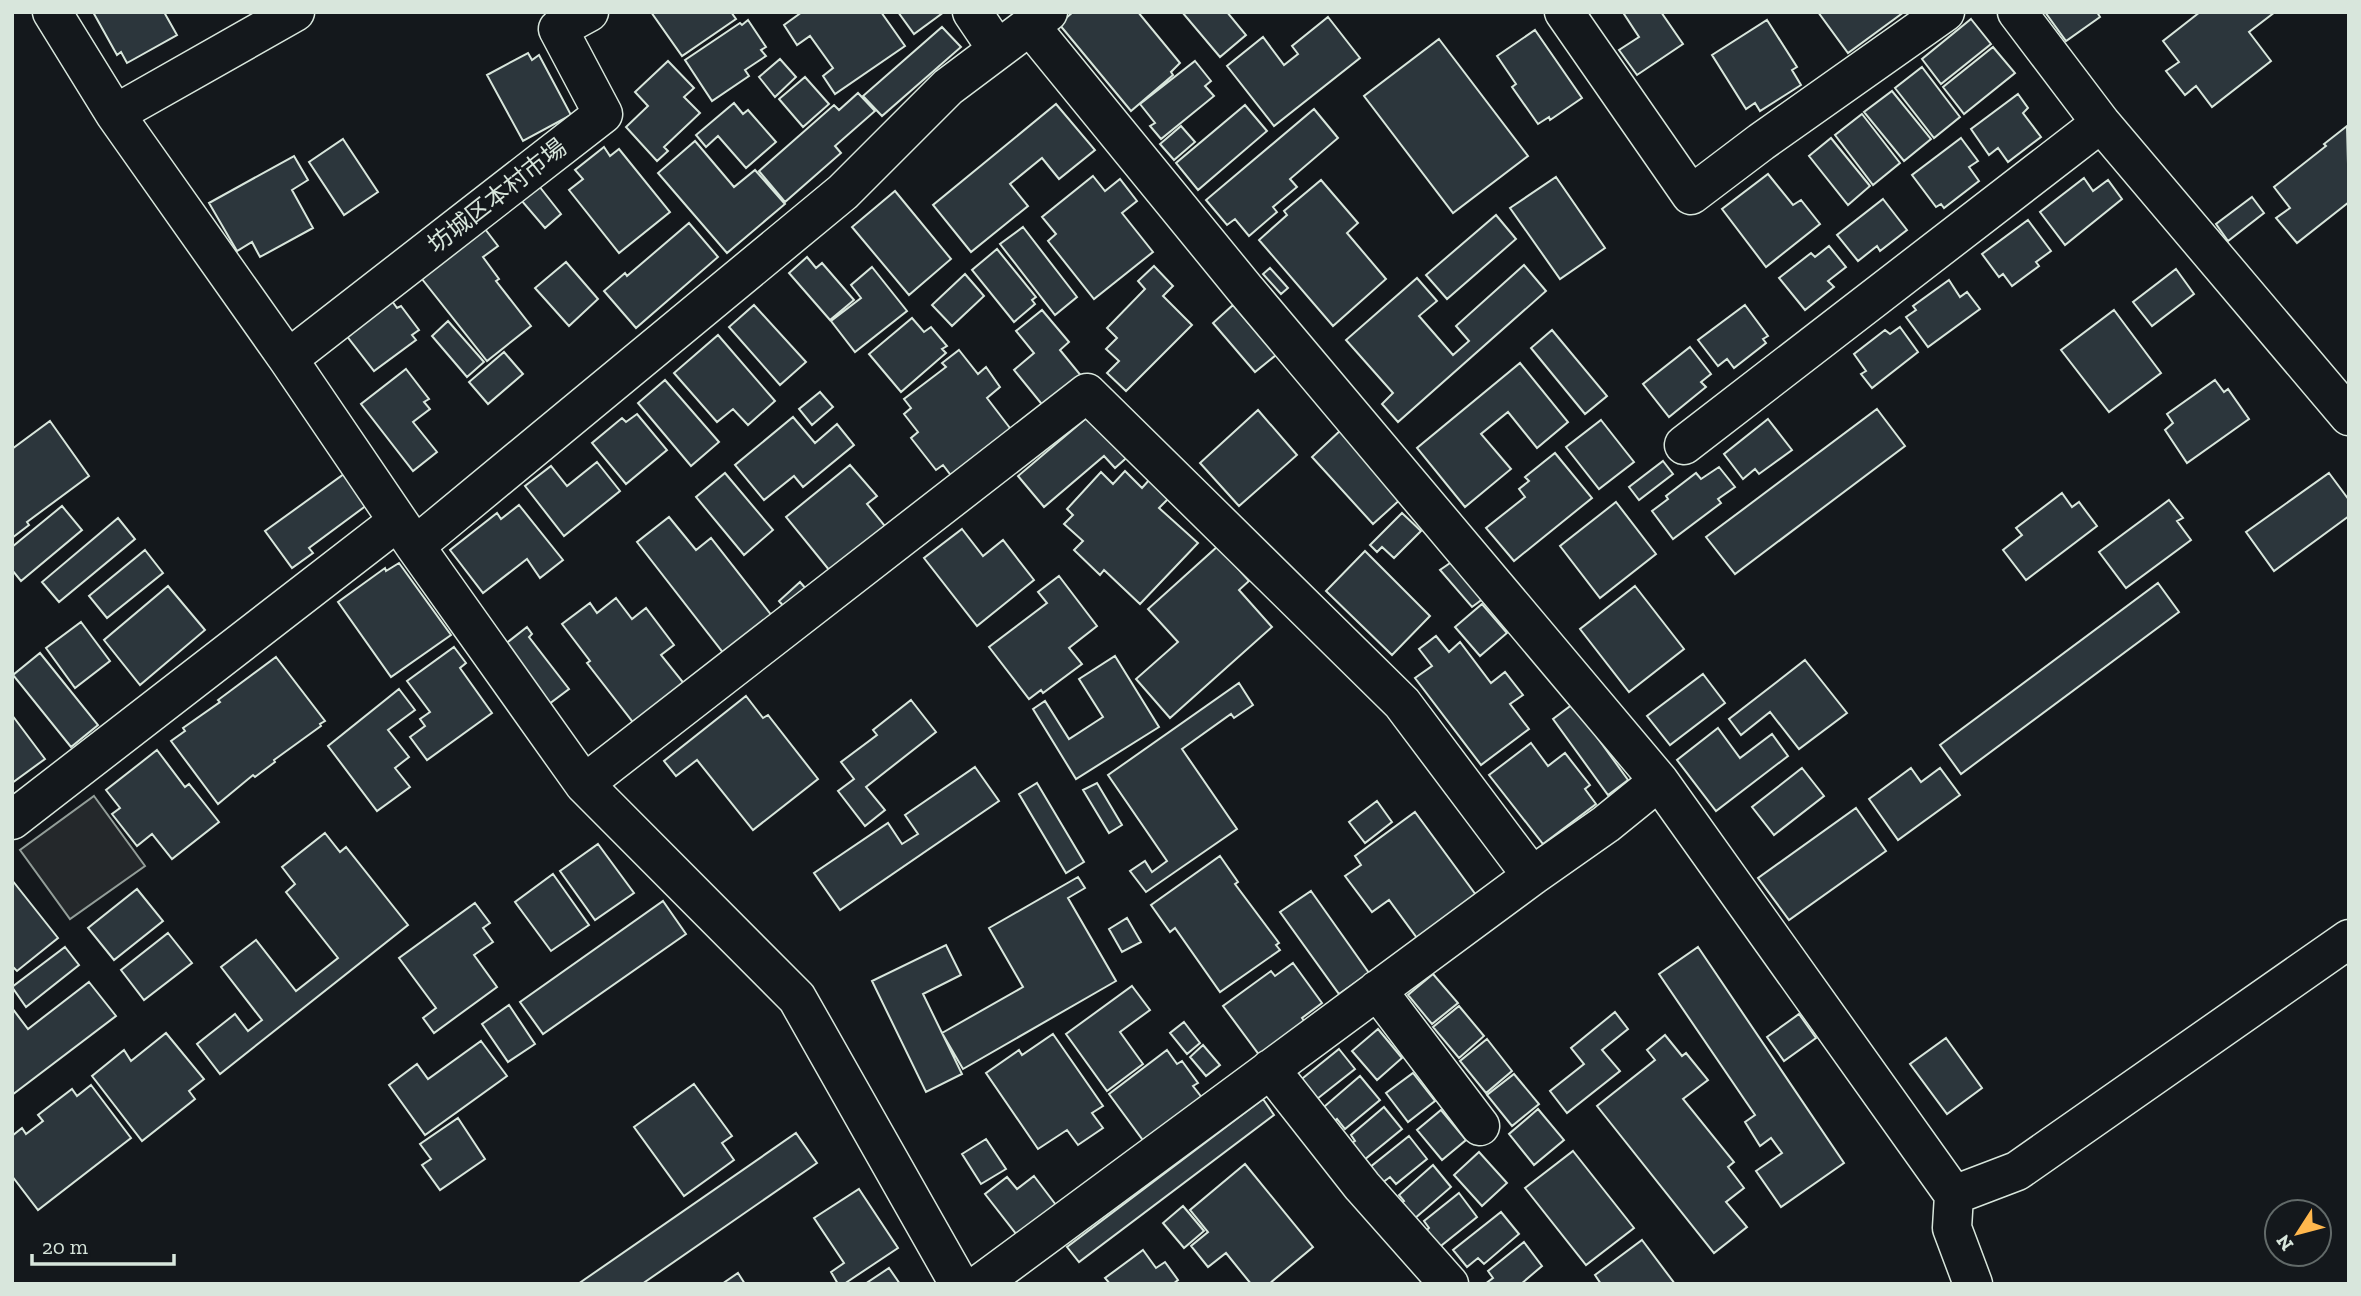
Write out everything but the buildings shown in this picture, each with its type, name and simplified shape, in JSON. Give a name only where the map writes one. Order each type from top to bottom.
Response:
[{"type":"street","points":[[52,12],[115,114],[584,784],[797,998],[960,1284]]},
{"type":"street","points":[[115,114],[295,12]]},
{"type":"street","name":"坊城区本村市場","points":[[288,359],[603,114],[558,29],[589,12]]},
{"type":"street","points":[[972,12],[997,49]]},
{"type":"street","points":[[1564,12],[1691,195],[1945,12]]},
{"type":"street","points":[[2017,12],[2101,123],[2349,416]]},
{"type":"street","points":[[12,820],[406,533],[843,192],[948,87],[1040,20],[1245,289],[1659,781],[1954,1195],[1952,1227],[1973,1284]]},
{"type":"street","points":[[1684,445],[2101,123]]},
{"type":"street","points":[[584,784],[1087,393],[1402,702],[1532,876]]},
{"type":"street","points":[[980,1284],[1606,824],[1659,781]]},
{"type":"street","points":[[1954,1195],[2017,1171],[2349,939]]},
{"type":"street","points":[[1377,990],[1480,1126]]},
{"type":"street","points":[[1270,1069],[1362,1186],[1449,1284]]},
{"type":"shaded area","points":[[94,796],[145,866],[70,919],[20,850]]}]
